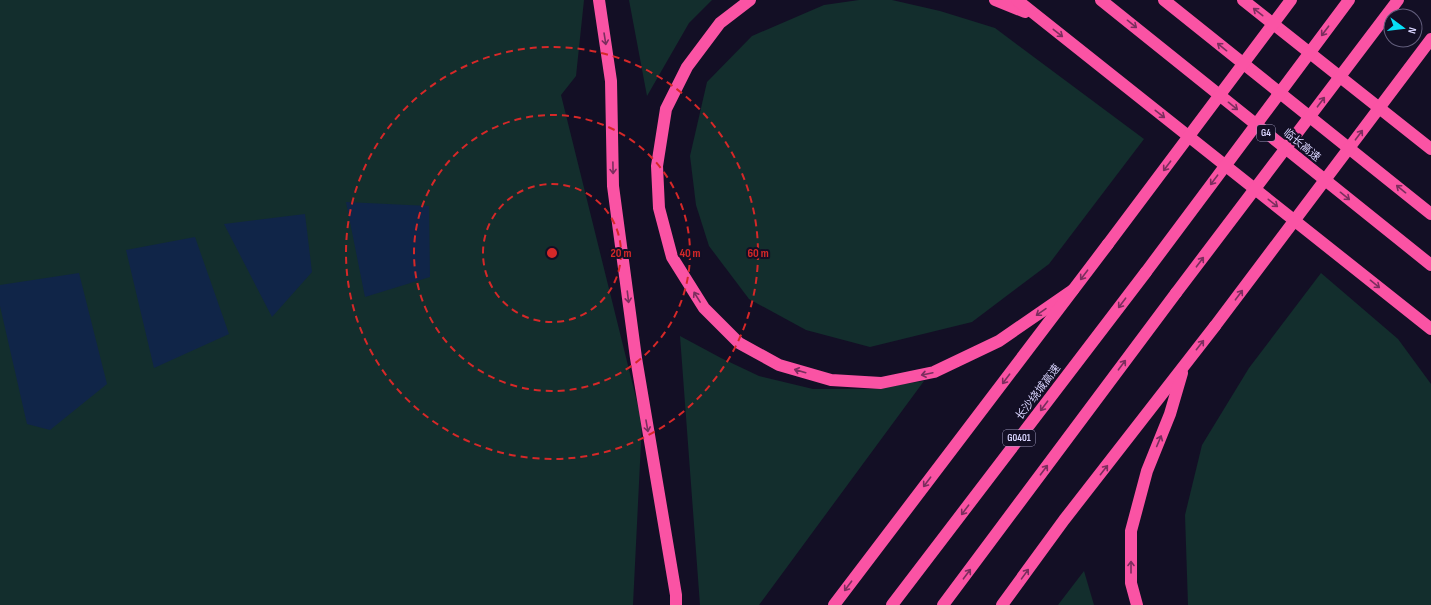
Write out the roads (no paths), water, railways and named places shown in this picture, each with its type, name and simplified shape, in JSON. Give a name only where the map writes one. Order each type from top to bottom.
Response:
[{"type":"highway","points":[[599,0],[611,81],[613,186],[636,358],[676,595],[676,605]]},
{"type":"highway","points":[[750,0],[720,23],[687,67],[666,109],[657,166],[659,208],[672,257],[704,308],[739,343],[779,365],[830,380],[881,383],[934,372],[992,345],[1073,290]]},
{"type":"highway","points":[[994,0],[1037,16]]},
{"type":"highway","points":[[1017,0],[1426,325],[1431,335]]},
{"type":"highway","name":"临长高速","points":[[1101,0],[1431,266]]},
{"type":"highway","points":[[1164,0],[1431,214]]},
{"type":"highway","points":[[1243,0],[1431,149]]},
{"type":"highway","points":[[834,605],[1291,0]]},
{"type":"highway","name":"长沙绕城高速","points":[[892,605],[1146,272],[1349,0]]},
{"type":"highway","points":[[943,605],[1176,293],[1398,0]]},
{"type":"highway","points":[[1002,605],[1064,520],[1215,326],[1431,39]]},
{"type":"highway","points":[[1137,605],[1131,583],[1131,531],[1147,471],[1170,414],[1184,366]]},
{"type":"water","points":[[346,202],[429,206],[430,277],[365,297]]},
{"type":"water","points":[[305,214],[312,272],[272,317],[224,224]]},
{"type":"water","points":[[195,237],[229,334],[154,368],[126,250]]},
{"type":"water","points":[[79,273],[107,384],[50,430],[27,424],[0,306],[0,285]]}]
